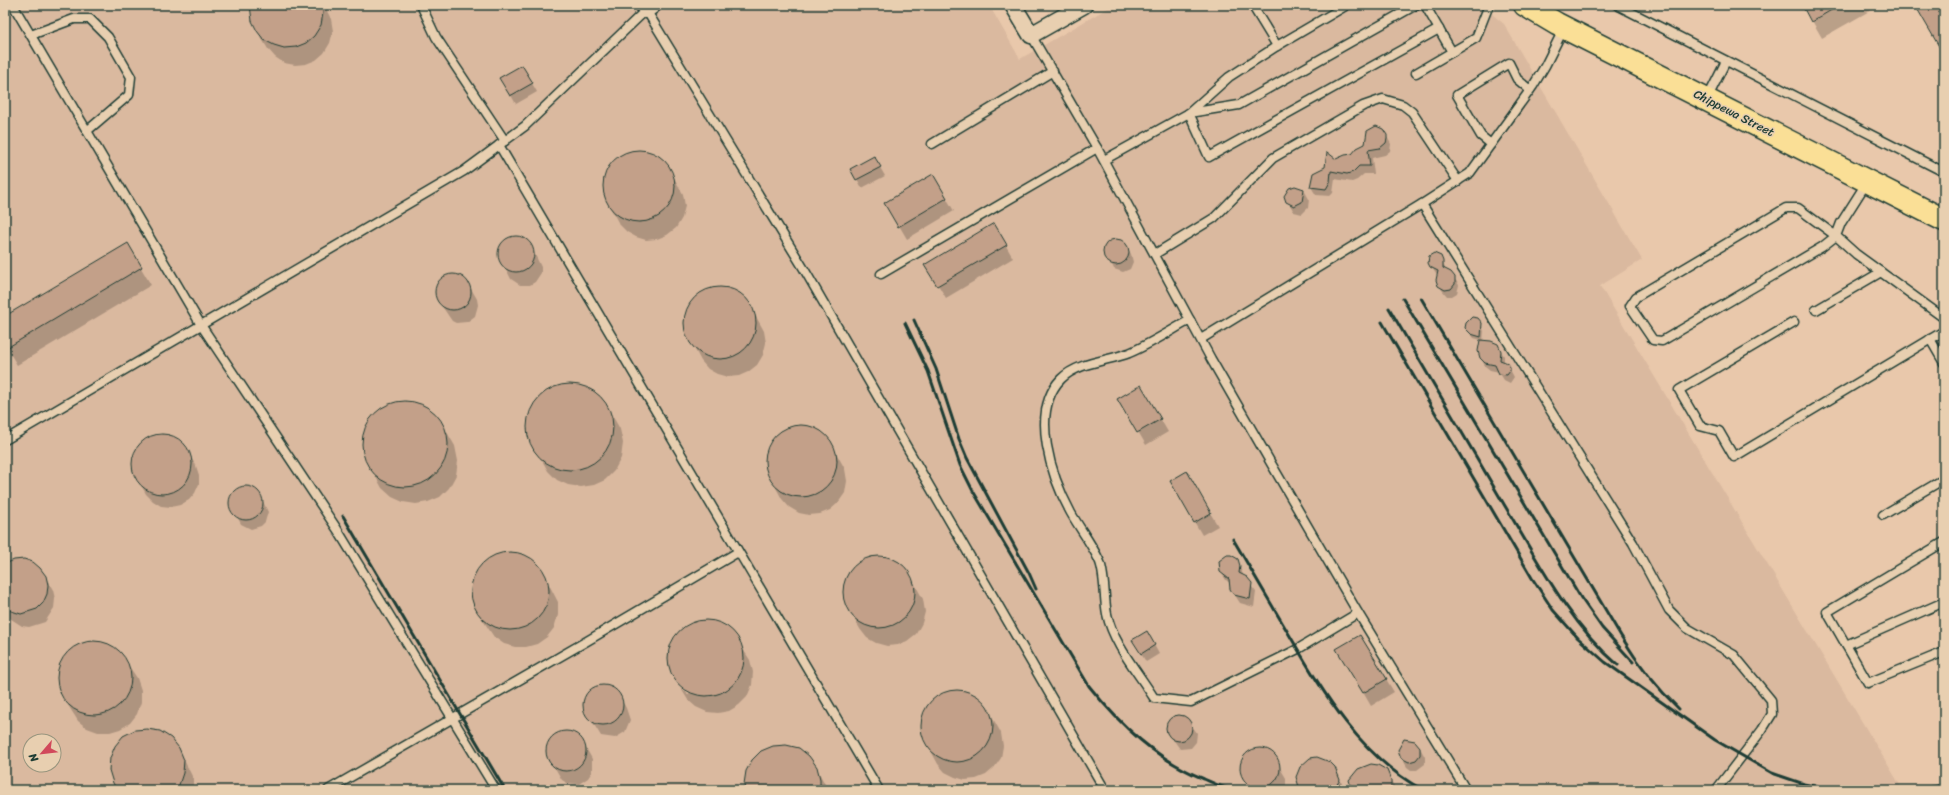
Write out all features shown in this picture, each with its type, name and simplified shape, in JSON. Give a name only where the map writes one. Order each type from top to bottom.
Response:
[{"type":"main road","name":"Chippewa Street","points":[[1525,5],[1564,27],[1944,220]]},
{"type":"street","points":[[1013,5],[1031,35],[1084,5]]},
{"type":"lane","points":[[13,5],[201,325],[337,528],[496,790]]},
{"type":"lane","points":[[422,5],[436,37],[502,143],[738,552],[879,790]]},
{"type":"lane","points":[[1252,5],[1277,46]]},
{"type":"lane","points":[[1104,160],[1189,113],[1229,77],[1277,46],[1347,5]]},
{"type":"lane","points":[[1189,113],[1238,105],[1416,5]]},
{"type":"lane","points":[[1425,5],[1452,52]]},
{"type":"lane","points":[[1416,72],[1476,38],[1489,5]]},
{"type":"lane","points":[[1617,5],[1944,172]]},
{"type":"lane","points":[[5,440],[464,171],[525,126],[647,7],[804,269],[1105,790]]},
{"type":"lane","points":[[31,36],[74,19],[90,19],[108,37],[131,77],[130,95],[87,131]]},
{"type":"lane","points":[[1201,339],[1470,174],[1530,90],[1545,66],[1564,27]]},
{"type":"lane","points":[[1189,113],[1210,157],[1439,29]]},
{"type":"lane","points":[[1031,35],[1104,160],[1190,320],[1358,613],[1466,790]]},
{"type":"lane","points":[[1707,100],[1726,61]]},
{"type":"lane","points":[[1492,144],[1481,136],[1457,95],[1509,63],[1517,80],[1530,90]]},
{"type":"lane","points":[[932,144],[1053,71]]},
{"type":"lane","points":[[1155,254],[1214,218],[1273,158],[1363,106],[1383,99],[1403,105],[1412,112],[1458,181]]},
{"type":"lane","points":[[881,274],[1097,148]]},
{"type":"lane","points":[[1867,182],[1841,223],[1836,236],[1822,247],[1662,341],[1653,340],[1630,306],[1636,297],[1786,208],[1798,208],[1836,236],[1881,272],[1944,318]]},
{"type":"lane","points":[[1422,204],[1633,543],[1669,610],[1687,628],[1734,655],[1771,700],[1772,714],[1762,730],[1716,790]]},
{"type":"lane","points":[[1816,310],[1881,272]]},
{"type":"lane","points":[[1190,320],[1152,342],[1128,353],[1070,372],[1061,379],[1053,390],[1048,405],[1045,423],[1048,454],[1058,485],[1070,512],[1100,561],[1107,614],[1117,640],[1154,698],[1191,702],[1298,649],[1358,613]]},
{"type":"lane","points":[[1794,322],[1679,390],[1700,426],[1719,430],[1734,457],[1944,331]]},
{"type":"lane","points":[[1930,339],[1944,363]]},
{"type":"lane","points":[[1883,515],[1944,479]]},
{"type":"lane","points":[[1944,542],[1827,612],[1868,683],[1944,652]]},
{"type":"lane","points":[[328,790],[738,552]]},
{"type":"lane","points":[[1846,645],[1944,602]]},
{"type":"shaded area","points":[[5,5],[989,5],[1020,59],[1113,5],[1481,5],[1504,24],[1642,260],[1600,286],[1903,790],[5,790]]},
{"type":"building","points":[[250,5],[322,5],[323,13],[321,25],[314,36],[306,43],[296,47],[284,48],[264,40],[252,21]]},
{"type":"building","points":[[1802,5],[1840,5],[1811,22]]},
{"type":"building","points":[[1915,5],[1944,5],[1944,55]]},
{"type":"building","points":[[522,65],[533,83],[510,96],[499,78]]},
{"type":"building","points":[[1376,126],[1383,129],[1387,135],[1387,139],[1386,143],[1380,148],[1368,150],[1370,166],[1359,166],[1353,172],[1347,174],[1331,171],[1330,182],[1326,189],[1310,187],[1313,173],[1325,167],[1327,152],[1336,159],[1352,154],[1357,148],[1365,144],[1367,131]]},
{"type":"building","points":[[639,150],[653,153],[665,160],[672,172],[675,186],[672,200],[665,212],[653,219],[639,222],[625,219],[613,212],[606,200],[603,186],[606,172],[613,160],[625,153]]},
{"type":"building","points":[[874,156],[881,167],[856,180],[850,169]]},
{"type":"building","points":[[933,174],[947,198],[898,227],[884,203]]},
{"type":"building","points":[[1295,186],[1304,189],[1302,202],[1294,206],[1286,202],[1284,196],[1289,188]]},
{"type":"building","points":[[994,223],[1007,245],[937,286],[924,265]]},
{"type":"building","points":[[520,236],[529,241],[533,247],[533,261],[529,267],[520,272],[512,272],[503,267],[499,261],[498,250],[503,241],[509,237]]},
{"type":"building","points":[[1116,239],[1125,243],[1129,252],[1125,261],[1116,265],[1107,261],[1103,252],[1107,243]]},
{"type":"building","points":[[128,243],[142,267],[5,349],[5,316]]},
{"type":"building","points":[[1434,253],[1441,256],[1443,268],[1451,272],[1455,277],[1455,284],[1451,289],[1445,290],[1438,286],[1436,280],[1438,271],[1430,267],[1428,263],[1429,256]]},
{"type":"building","points":[[457,274],[466,279],[470,285],[470,299],[466,305],[457,310],[449,310],[440,305],[436,299],[435,288],[440,279],[446,275]]},
{"type":"building","points":[[720,287],[734,290],[746,297],[753,309],[756,323],[753,337],[746,349],[734,356],[720,359],[706,356],[694,349],[687,337],[684,323],[687,309],[694,297],[706,290]]},
{"type":"building","points":[[1472,317],[1478,318],[1482,323],[1481,337],[1471,334],[1465,328],[1466,323]]},
{"type":"building","points":[[1480,340],[1491,341],[1498,344],[1501,351],[1500,360],[1508,363],[1510,367],[1510,371],[1507,375],[1499,374],[1495,365],[1485,363],[1480,358],[1478,351]]},
{"type":"building","points":[[570,384],[586,387],[594,391],[606,403],[610,411],[613,427],[610,443],[606,451],[594,463],[586,467],[570,470],[554,467],[546,463],[534,451],[530,443],[527,427],[530,411],[534,403],[546,391],[554,387]]},
{"type":"building","points":[[1141,385],[1161,419],[1137,433],[1117,399]]},
{"type":"building","points":[[405,401],[421,404],[429,408],[441,420],[445,428],[448,444],[445,460],[441,468],[429,480],[421,484],[405,487],[389,484],[381,480],[369,468],[365,460],[362,444],[365,428],[369,420],[381,408],[389,404]]},
{"type":"building","points":[[801,425],[815,428],[827,435],[834,447],[837,461],[834,475],[827,487],[815,494],[801,497],[787,494],[775,487],[768,475],[765,461],[768,447],[775,435],[787,428]]},
{"type":"building","points":[[162,434],[179,439],[187,447],[192,464],[187,481],[179,489],[162,494],[145,489],[137,481],[132,464],[137,447],[145,439]]},
{"type":"building","points":[[1187,471],[1211,513],[1194,523],[1170,481]]},
{"type":"building","points":[[249,486],[258,491],[262,496],[262,510],[258,515],[253,519],[243,520],[239,519],[230,510],[229,500],[230,496],[239,487]]},
{"type":"building","points":[[510,552],[525,555],[538,563],[546,576],[549,591],[546,606],[538,619],[525,627],[510,630],[495,627],[482,619],[474,606],[471,591],[474,576],[482,563],[495,555]]},
{"type":"building","points":[[1227,555],[1231,555],[1238,559],[1240,566],[1239,573],[1247,577],[1252,583],[1250,599],[1234,595],[1230,589],[1229,579],[1220,572],[1219,561]]},
{"type":"building","points":[[879,556],[893,559],[905,566],[912,578],[915,592],[912,606],[905,618],[893,625],[879,628],[865,625],[853,618],[846,606],[843,592],[846,578],[853,566],[865,559]]},
{"type":"building","points":[[24,559],[33,562],[40,568],[46,576],[48,585],[47,594],[43,603],[37,609],[21,614],[5,609],[5,564],[14,560]]},
{"type":"building","points":[[706,620],[720,623],[733,631],[741,644],[744,658],[741,672],[733,685],[720,693],[706,696],[692,693],[679,685],[671,672],[668,658],[671,644],[679,631],[692,623]]},
{"type":"building","points":[[1147,631],[1155,645],[1141,654],[1132,640]]},
{"type":"building","points":[[1360,635],[1387,679],[1363,693],[1336,649]]},
{"type":"building","points":[[87,641],[101,641],[115,647],[125,657],[131,671],[129,692],[125,699],[115,709],[101,715],[87,715],[73,709],[63,699],[57,685],[57,671],[63,657],[73,647]]},
{"type":"building","points":[[603,685],[611,687],[617,691],[621,697],[623,705],[621,713],[617,719],[611,723],[603,725],[595,723],[589,719],[585,713],[583,705],[585,697],[589,691],[595,687]]},
{"type":"building","points":[[957,690],[971,693],[983,700],[990,712],[993,726],[990,740],[983,752],[971,759],[957,762],[943,759],[931,752],[924,740],[921,726],[924,712],[931,700],[943,693]]},
{"type":"building","points":[[1179,715],[1188,719],[1192,728],[1188,737],[1179,741],[1170,737],[1166,728],[1170,719]]},
{"type":"building","points":[[147,729],[160,731],[171,738],[179,748],[184,760],[183,773],[179,785],[175,790],[117,790],[109,770],[110,758],[115,746],[123,736],[135,730]]},
{"type":"building","points":[[566,731],[574,733],[580,737],[584,743],[586,751],[584,759],[580,765],[574,769],[566,771],[558,769],[552,765],[548,759],[546,751],[548,743],[552,737],[558,733]]},
{"type":"building","points":[[1404,739],[1415,741],[1420,747],[1420,755],[1416,760],[1409,762],[1401,758],[1398,750]]},
{"type":"building","points":[[786,745],[799,748],[809,756],[817,767],[820,779],[820,790],[745,790],[744,784],[746,771],[752,760],[761,751],[773,746]]},
{"type":"building","points":[[1264,748],[1271,751],[1277,757],[1280,768],[1279,776],[1271,785],[1264,788],[1256,788],[1249,785],[1241,776],[1240,764],[1243,757],[1252,749]]},
{"type":"building","points":[[1317,757],[1330,762],[1335,767],[1340,780],[1333,790],[1302,790],[1299,787],[1296,777],[1300,767],[1310,758]]},
{"type":"building","points":[[1371,764],[1378,765],[1387,770],[1391,780],[1391,790],[1352,790],[1349,780],[1358,769]]},
{"type":"railway","points":[[1421,298],[1621,636],[1648,674],[1679,709]]},
{"type":"railway","points":[[1403,299],[1581,598],[1602,628],[1633,662]]},
{"type":"railway","points":[[1389,308],[1530,548],[1569,611],[1600,648],[1618,665]]},
{"type":"railway","points":[[914,320],[936,369],[959,439],[967,458],[1029,573],[1036,589]]},
{"type":"railway","points":[[1382,322],[1532,578],[1553,610],[1578,638],[1605,662],[1715,740],[1772,773],[1804,784],[1832,790]]},
{"type":"railway","points":[[905,323],[928,371],[960,465],[973,491],[1089,686],[1127,728],[1140,740],[1170,762],[1218,785],[1233,790]]},
{"type":"railway","points":[[343,516],[505,790]]},
{"type":"railway","points":[[1233,539],[1316,680],[1346,722],[1381,760],[1401,776],[1423,790]]},
{"type":"railway","points":[[1917,790],[1944,785]]}]
